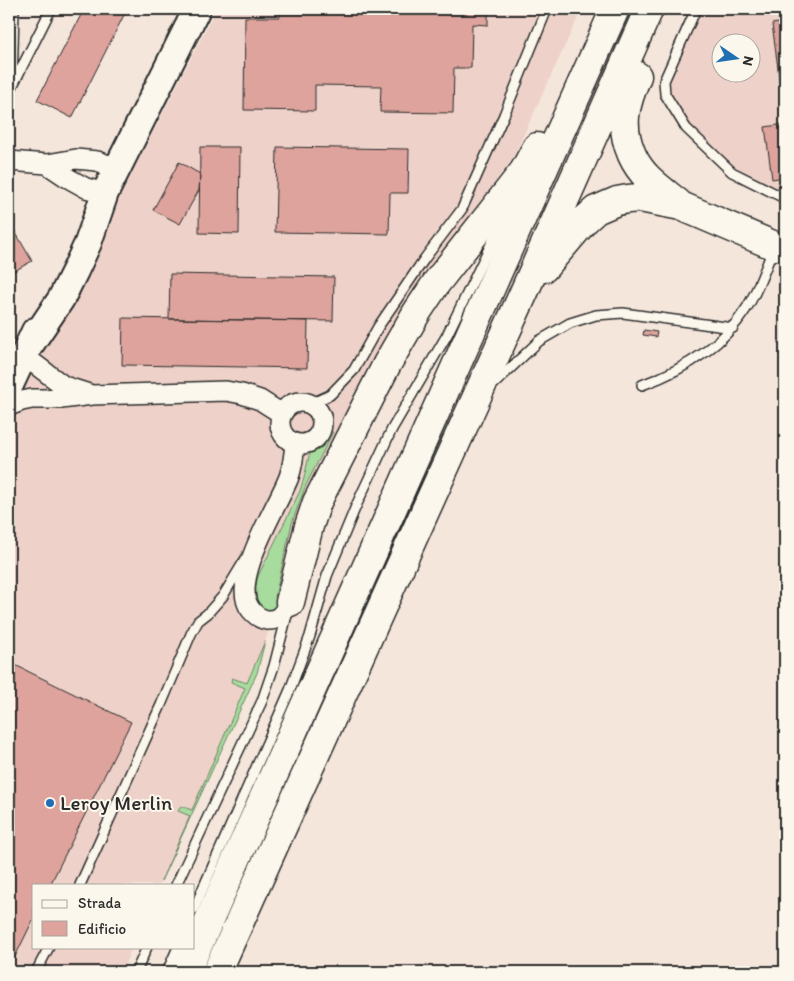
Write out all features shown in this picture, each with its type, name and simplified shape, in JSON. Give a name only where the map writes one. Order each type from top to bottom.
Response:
[{"type":"highway","points":[[290,602],[317,502],[399,342],[437,282],[532,159],[599,9]]},
{"type":"highway","points":[[186,972],[614,9]]},
{"type":"highway","points":[[217,972],[525,290],[649,9]]},
{"type":"highway","points":[[664,9],[632,88],[625,112],[624,126],[629,149],[640,169],[681,206]]},
{"type":"highway","points":[[525,290],[586,219],[596,210],[617,201],[640,198],[681,206],[780,247]]},
{"type":"street","points":[[20,365],[61,299],[79,264],[105,193],[197,9]]},
{"type":"street","points":[[9,161],[47,164],[76,159],[97,161],[117,168]]},
{"type":"street","points":[[47,164],[86,188],[105,193]]},
{"type":"street","points":[[20,365],[64,386],[92,396]]},
{"type":"street","points":[[20,365],[33,390],[61,399]]},
{"type":"street","points":[[9,406],[27,400],[226,392],[242,394],[260,400],[282,414]]},
{"type":"street","points":[[304,402],[310,404],[320,413],[322,427],[315,439],[309,443],[295,443],[284,435],[280,421],[282,414],[292,404],[304,402]]},
{"type":"street","points":[[290,602],[282,615],[270,620],[260,618],[249,607],[246,578],[259,539],[290,475],[294,460],[295,443]]},
{"type":"lane","points":[[14,9],[12,87],[52,9]]},
{"type":"lane","points":[[310,404],[330,395],[354,370],[378,327],[425,258],[462,209],[504,115],[546,9]]},
{"type":"lane","points":[[696,9],[664,81],[665,94],[686,128],[732,172],[785,198]]},
{"type":"lane","points":[[195,907],[290,690],[310,636],[327,576],[356,506],[392,429],[447,335],[532,159]]},
{"type":"lane","points":[[642,385],[679,369],[700,356],[733,328],[747,308],[780,247]]},
{"type":"lane","points":[[473,404],[540,341],[570,323],[596,315],[623,313],[733,328]]},
{"type":"lane","points":[[80,884],[191,634],[198,621],[223,596],[259,539]]},
{"type":"lane","points":[[176,884],[266,690],[290,602]]},
{"type":"lane","points":[[36,972],[48,948]]},
{"type":"lane","points":[[136,972],[147,948]]},
{"type":"lane","points":[[167,972],[178,948]]},
{"type":"shaded area","points":[[216,9],[582,9],[513,158],[407,300],[364,381],[313,499],[265,641],[257,673],[159,884],[32,884],[32,948],[132,948],[122,972],[9,972],[9,414]]},
{"type":"shaded area","points":[[697,9],[785,9],[785,200],[687,134],[661,85]]},
{"type":"green space","points":[[329,431],[333,432],[306,485],[292,523],[275,597],[281,598],[279,605],[269,613],[259,608],[256,592],[258,576],[300,491],[309,456]]},
{"type":"green space","points":[[265,641],[257,673],[161,881],[190,816],[178,811],[181,806],[192,810],[245,688],[231,682],[232,678],[247,683]]},
{"type":"building","points":[[84,9],[127,9],[72,118],[37,100]]},
{"type":"building","points":[[280,9],[488,9],[488,25],[472,24],[471,68],[454,68],[453,113],[380,112],[381,86],[315,85],[315,111],[244,110],[245,17],[280,17]]},
{"type":"building","points":[[785,22],[785,121],[772,24]]},
{"type":"building","points":[[785,124],[785,177],[772,179],[765,127]]},
{"type":"building","points":[[200,147],[240,147],[239,234],[199,233]]},
{"type":"building","points":[[277,147],[409,149],[408,193],[390,193],[389,234],[275,232]]},
{"type":"building","points":[[179,162],[200,174],[199,190],[180,224],[153,210]]},
{"type":"building","points":[[9,221],[32,261],[9,274]]},
{"type":"building","points":[[170,274],[334,277],[333,321],[169,319]]},
{"type":"building","points":[[123,318],[308,321],[307,368],[122,365]]},
{"type":"building","points":[[644,330],[657,332],[656,337],[643,335]]},
{"type":"building","name":"Leroy Merlin","points":[[9,662],[131,722],[50,884],[32,884],[32,922],[9,969]]},
{"type":"place","name":"Leroy Merlin","points":[[50,803]]}]
